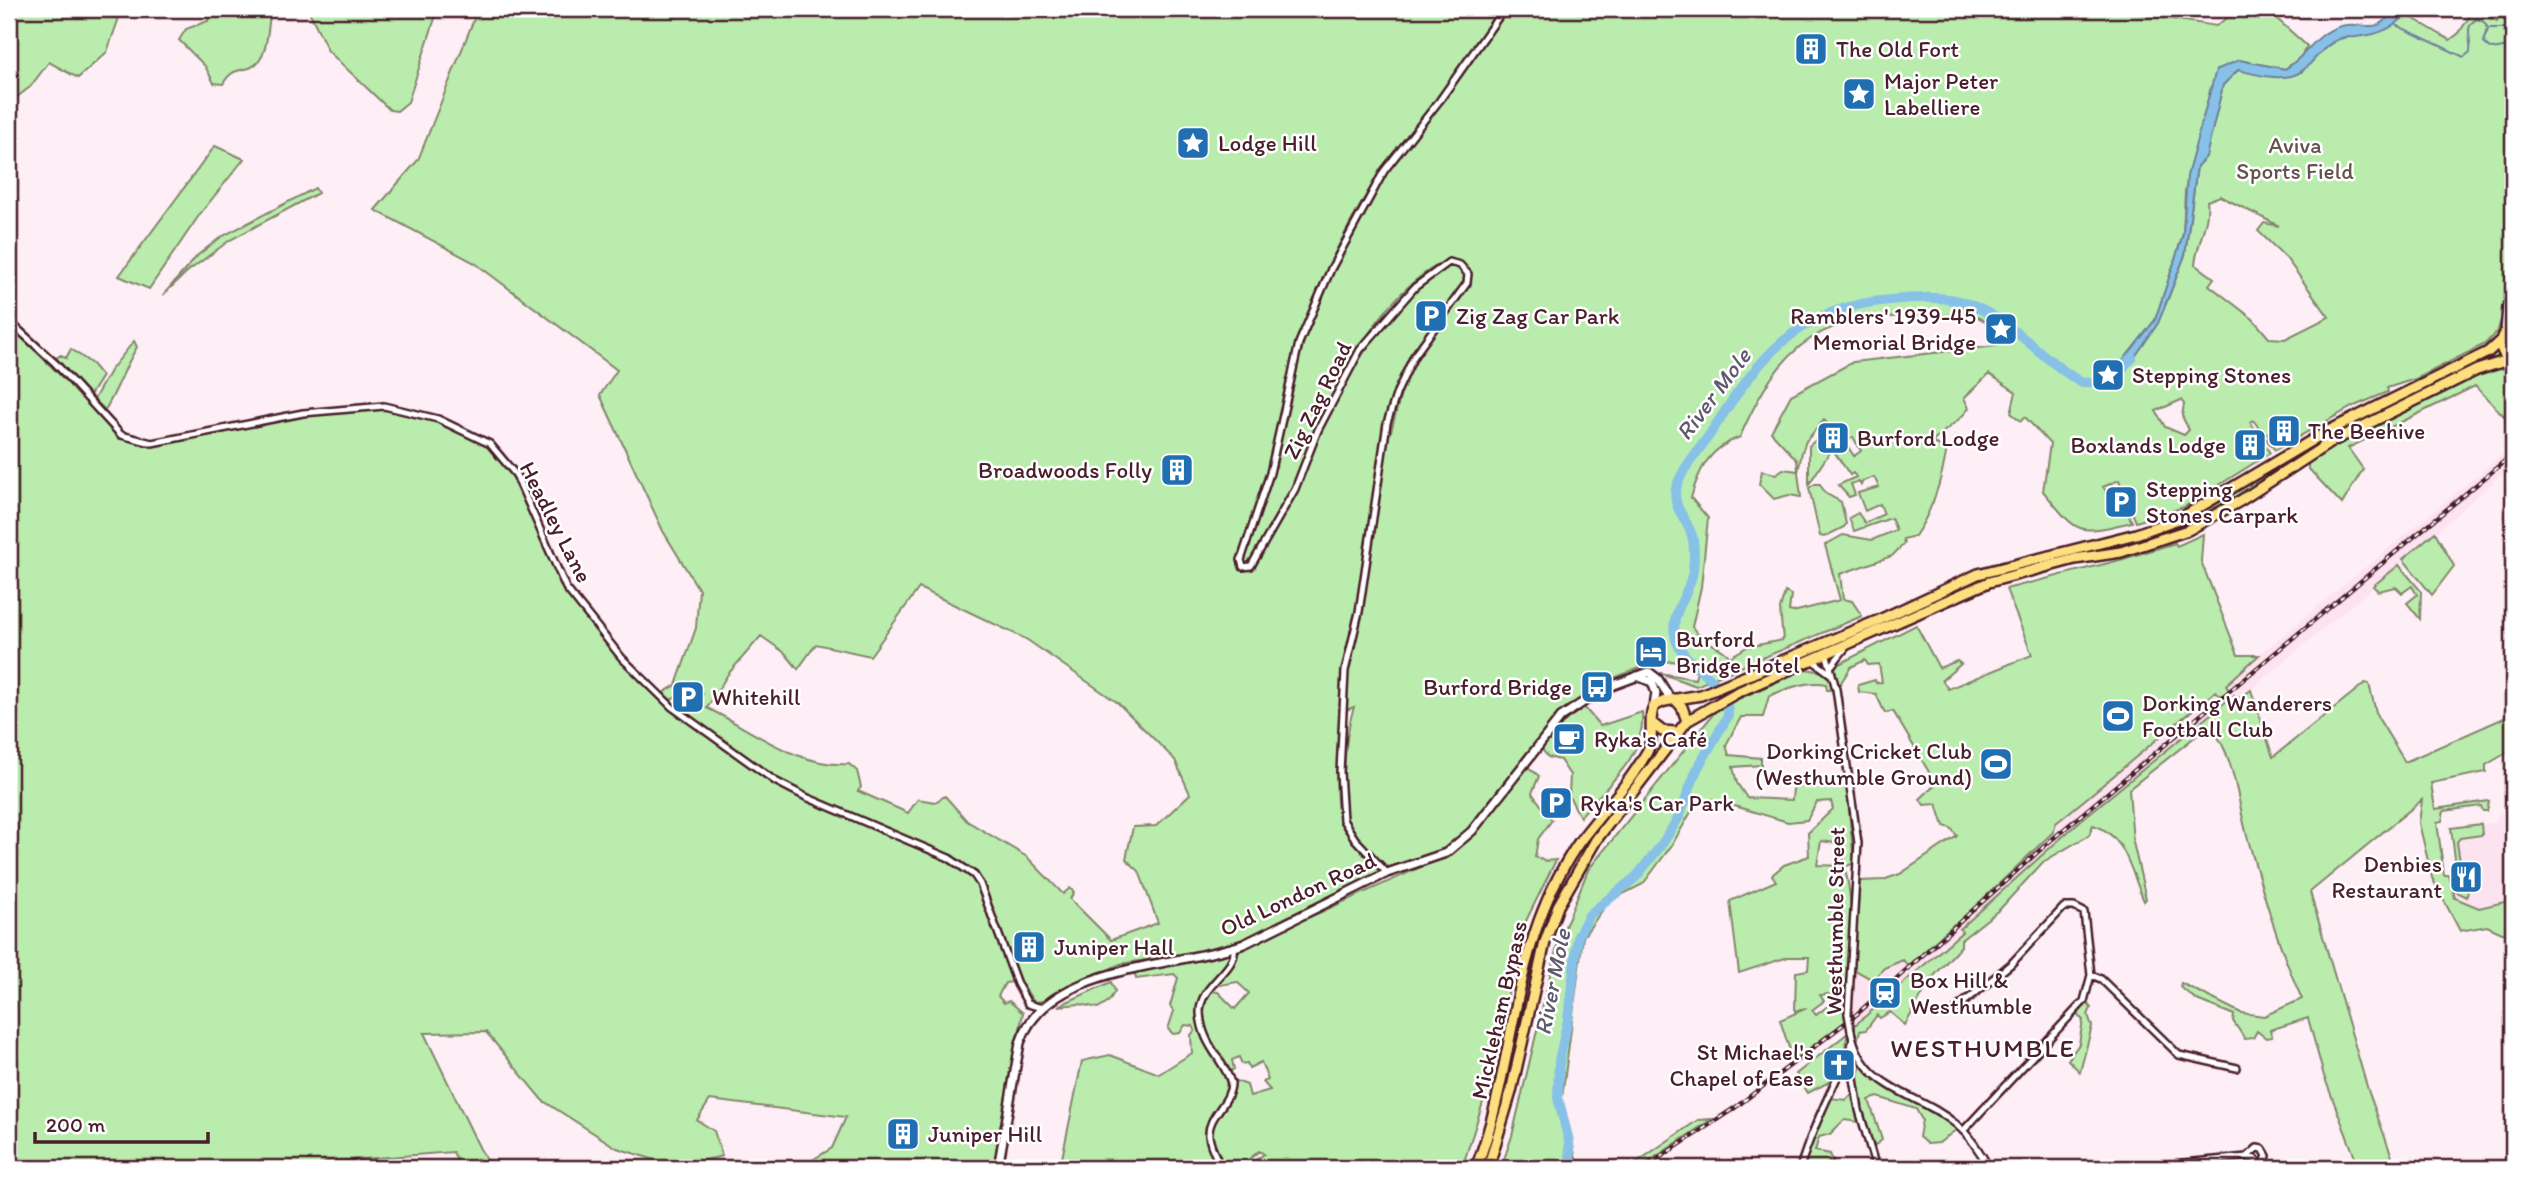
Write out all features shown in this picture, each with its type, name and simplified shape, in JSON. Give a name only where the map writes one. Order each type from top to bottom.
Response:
[{"type":"highway","points":[[2506,333],[2511,361],[2477,370],[2331,442],[2240,501],[2188,530],[2131,549],[2075,559],[2007,577],[1715,702],[1687,721],[1677,732],[1662,731],[1653,724],[1651,715],[1654,706],[1711,691],[1988,571],[2136,534],[2181,518],[2326,432],[2488,352],[2506,333]]},
{"type":"highway","points":[[1673,700],[1682,707],[1687,721]]},
{"type":"highway","name":"Mickleham Bypass","points":[[1476,1168],[1494,1114],[1526,965],[1544,908],[1578,844],[1652,744],[1653,724]]},
{"type":"highway","name":"Mickleham Bypass","points":[[1488,1168],[1511,1092],[1545,942],[1558,906],[1591,847],[1677,732]]},
{"type":"main road","points":[[2506,333],[2507,307],[2513,291]]},
{"type":"main road","points":[[2513,298],[2513,313]]},
{"type":"main road","points":[[1637,676],[1653,674],[1673,700]]},
{"type":"main road","name":"Old London Road","points":[[998,1168],[1020,1043],[1026,1026],[1042,1008],[1114,972],[1234,947],[1387,873],[1437,858],[1464,839],[1561,718],[1594,694],[1637,676]]},
{"type":"main road","points":[[1637,676],[1652,682],[1656,693],[1654,706]]},
{"type":"street","name":"Zig Zag Road","points":[[1387,873],[1354,839],[1343,820],[1340,772],[1345,671],[1359,612],[1387,422],[1396,392],[1414,356],[1467,283],[1468,274],[1460,265],[1449,262],[1428,274],[1369,338],[1343,378],[1296,489],[1251,566],[1242,567],[1241,560],[1270,472],[1298,343],[1326,278],[1384,171],[1440,100],[1504,9]]},
{"type":"street","name":"Headley Lane","points":[[9,321],[55,363],[121,435],[141,441],[152,443],[303,412],[384,406],[438,418],[490,444],[516,475],[566,588],[622,658],[672,707],[775,780],[806,797],[949,858],[974,875],[981,884],[1017,984],[1028,1004],[1042,1008]]},
{"type":"street","points":[[1832,665],[1849,644]]},
{"type":"street","points":[[1813,647],[1827,653]]},
{"type":"street","name":"Westhumble Street","points":[[1827,653],[1834,677],[1857,844],[1848,1014],[1854,1044]]},
{"type":"street","points":[[1812,660],[1822,664],[1834,677]]},
{"type":"street","points":[[1957,1008],[2011,964],[2067,906],[2081,909],[2086,916],[2091,975],[2084,1001],[1963,1130]]},
{"type":"street","points":[[1222,1168],[1208,1134],[1211,1124],[1230,1094],[1231,1083],[1211,1050],[1203,1029],[1201,1009],[1208,989],[1233,960],[1234,947]]},
{"type":"street","points":[[2091,975],[2101,979],[2179,1055],[2237,1068]]},
{"type":"street","points":[[1854,1044],[1876,1077],[1934,1109],[1963,1130],[1989,1168]]},
{"type":"street","points":[[1854,1044],[1852,1065],[1857,1102],[1876,1168]]},
{"type":"street","points":[[1800,1168],[1813,1129],[1854,1044]]},
{"type":"street","points":[[2130,1168],[2247,1157],[2255,1159],[2262,1167],[2267,1156],[2263,1149],[2257,1148],[2247,1157]]},
{"type":"shaded area","points":[[2513,446],[2513,464],[2399,565],[2238,700],[2229,691],[2226,685],[2259,655]]},
{"type":"shaded area","points":[[2217,691],[2225,702],[2039,857],[1960,929],[1962,932],[1854,1026],[1851,1007],[1853,969],[2048,823],[2056,823]]},
{"type":"shaded area","points":[[2504,813],[2505,820],[2513,819],[2513,934],[2502,933],[2487,926],[2474,929],[2451,893],[2449,875],[2457,873],[2451,828],[2498,822],[2497,815]]},
{"type":"green space","points":[[9,9],[122,9],[107,52],[78,78],[49,62],[30,87],[9,103],[9,48],[18,35],[9,30]]},
{"type":"green space","points":[[210,9],[271,9],[266,45],[258,62],[254,66],[236,71],[223,84],[214,83],[205,66],[179,40],[186,29],[208,21]]},
{"type":"green space","points":[[308,9],[438,9],[408,102],[397,111],[390,110],[328,51]]},
{"type":"green space","name":"Aviva Sports Field","points":[[478,9],[2108,9],[2216,26],[2239,9],[2266,9],[2307,46],[2300,58],[2285,69],[2239,60],[2211,87],[2185,191],[2183,234],[2174,263],[2155,320],[2122,362],[2140,349],[2158,323],[2168,299],[2185,255],[2197,166],[2208,146],[2223,85],[2238,70],[2302,72],[2330,43],[2388,28],[2396,24],[2409,9],[2413,9],[2409,16],[2450,40],[2459,33],[2472,12],[2497,21],[2498,18],[2474,9],[2498,9],[2496,14],[2507,21],[2513,18],[2513,30],[2508,30],[2508,36],[2514,64],[2510,75],[2505,124],[2513,127],[2513,132],[2506,135],[2507,142],[2513,141],[2513,279],[2498,330],[2485,344],[2418,378],[2387,388],[2388,392],[2352,407],[2275,450],[2266,439],[2269,437],[2267,433],[2264,434],[2253,420],[2250,422],[2270,453],[2184,507],[2136,522],[2119,480],[2103,487],[2119,508],[2127,511],[2132,522],[2089,530],[2072,524],[2043,491],[2050,444],[2025,417],[2021,421],[2011,413],[2016,392],[1989,374],[1964,398],[1969,408],[1965,413],[1932,443],[1947,448],[1945,460],[1932,505],[1915,536],[1903,539],[1904,544],[1892,556],[1840,574],[1843,599],[1852,601],[1862,616],[1696,686],[1660,673],[1695,679],[1697,672],[1673,661],[1650,664],[1606,681],[1556,716],[1460,838],[1436,853],[1389,868],[1353,833],[1345,806],[1344,771],[1354,707],[1341,712],[1338,810],[1343,828],[1372,859],[1378,872],[1228,947],[1120,964],[1043,1001],[1034,1002],[1017,977],[978,873],[950,856],[805,799],[949,859],[978,885],[1013,982],[1005,983],[998,996],[1004,1003],[1009,1001],[1023,1013],[993,1168],[799,1168],[832,1148],[846,1117],[710,1100],[697,1120],[714,1131],[722,1156],[677,1167],[617,1148],[542,1100],[486,1032],[424,1033],[480,1149],[492,1168],[438,1168],[438,1164],[457,1161],[453,1152],[324,1162],[322,1168],[9,1168],[9,325],[121,435],[151,443],[303,413],[384,406],[438,419],[490,444],[516,475],[566,588],[622,658],[674,709],[686,700],[695,702],[703,694],[694,685],[671,700],[663,693],[676,685],[696,628],[699,590],[663,531],[600,395],[617,370],[475,263],[375,210],[418,160]],"holes":[[[1440,95],[1445,98],[1390,166],[1366,205],[1310,319],[1289,395],[1276,467],[1272,466],[1285,391],[1307,318],[1355,214],[1398,148]],[[2220,196],[2279,226],[2264,223],[2258,231],[2286,258],[2329,317],[2285,339],[2269,338],[2253,319],[2209,285],[2214,278],[2195,264],[2207,216],[2207,201]],[[1453,259],[1467,267],[1469,283],[1431,334],[1404,383],[1391,431],[1382,429],[1396,388],[1416,349],[1433,325],[1424,322],[1423,313],[1432,304],[1442,312],[1464,284],[1462,270],[1451,264],[1400,307],[1379,331],[1344,385],[1302,474],[1298,474],[1322,416],[1358,350],[1379,319],[1403,292],[1427,272]],[[1974,315],[2004,331],[1996,346],[1853,362],[1791,395],[1771,432],[1797,460],[1798,471],[1783,469],[1776,474],[1762,471],[1759,484],[1774,499],[1789,495],[1801,497],[1798,472],[1802,452],[1806,441],[1824,420],[1844,442],[1853,437],[1861,451],[1854,456],[1848,447],[1835,453],[1850,475],[1853,473],[1856,477],[1838,485],[1849,497],[1855,495],[1851,484],[1859,481],[1861,485],[1863,481],[1874,477],[1879,487],[1858,493],[1865,511],[1880,504],[1884,514],[1865,523],[1858,513],[1849,518],[1854,531],[1891,518],[1896,530],[1872,540],[1843,535],[1825,545],[1840,600],[1793,612],[1789,611],[1791,595],[1785,592],[1780,609],[1783,640],[1747,647],[1730,657],[1702,638],[1692,627],[1701,587],[1708,518],[1691,498],[1702,468],[1713,453],[1740,437],[1761,395],[1782,364],[1805,342],[1830,328],[1859,320]],[[2181,400],[2184,404],[2182,416],[2189,430],[2184,435],[2165,427],[2156,411]],[[919,588],[1026,639],[1118,703],[1175,760],[1190,794],[1156,826],[1133,827],[1126,859],[1139,871],[1158,923],[1111,940],[1070,899],[1074,892],[1070,888],[1063,894],[1027,857],[967,821],[945,796],[935,802],[918,799],[908,813],[858,791],[861,787],[857,771],[849,764],[830,764],[793,754],[707,708],[728,674],[761,636],[785,653],[798,669],[816,644],[870,656]]]},
{"type":"green space","points":[[215,146],[244,159],[200,214],[149,289],[119,276]]},
{"type":"green space","points":[[315,188],[318,193],[230,240],[187,272],[163,295],[198,255],[221,237]]},
{"type":"green space","points":[[134,341],[137,347],[105,410],[94,399],[110,371]]},
{"type":"green space","points":[[71,349],[92,364],[102,376],[90,395],[56,358],[61,355],[66,358]]},
{"type":"green space","points":[[2498,350],[2499,357],[2344,432],[2187,525],[2140,541],[2025,569],[1826,648],[1980,577],[2177,523],[2218,502],[2301,449]]},
{"type":"green space","points":[[2513,368],[2513,406],[2504,416],[2475,386],[2348,448],[2363,469],[2342,504],[2308,468],[2308,462],[2412,406],[2474,378]]},
{"type":"green space","points":[[1817,439],[1831,450],[1809,484],[1809,446]]},
{"type":"green space","points":[[1820,484],[1825,493],[1841,502],[1846,524],[1824,537],[1820,536],[1809,488]]},
{"type":"green space","points":[[2435,532],[2454,566],[2432,595],[2403,559]]},
{"type":"green space","points":[[2203,534],[2201,561],[2238,655],[2259,655],[2226,685],[2229,691],[2221,697],[2216,691],[2056,823],[2053,832],[1956,925],[1908,966],[1903,960],[1884,968],[1873,980],[1853,969],[1860,881],[1883,880],[1900,874],[1957,836],[1951,828],[1944,826],[1937,804],[1924,805],[1920,799],[1936,784],[1893,711],[1885,713],[1876,694],[1859,692],[1858,685],[1875,680],[1876,683],[1882,682],[1879,664],[1868,665],[1865,660],[1851,667],[1838,687],[1835,666],[1916,625],[1939,668],[1957,661],[1961,664],[1942,680],[1948,689],[2032,655],[2006,589],[2175,543],[2177,546]]},
{"type":"green space","points":[[2399,565],[2421,591],[2420,619],[2407,603],[2417,595],[2412,586],[2402,593],[2396,587],[2378,591],[2373,586]]},
{"type":"green space","points":[[1806,669],[1823,672],[1831,680],[1831,690],[1827,690],[1826,684],[1812,683],[1769,696],[1763,717],[1741,717],[1726,745],[1729,755],[1761,758],[1761,765],[1733,767],[1737,783],[1747,798],[1792,800],[1793,788],[1846,779],[1854,863],[1844,867],[1851,912],[1846,992],[1820,995],[1824,1001],[1812,1010],[1816,1015],[1833,1002],[1833,1009],[1845,1011],[1846,1021],[1793,1060],[1780,1020],[1807,1008],[1795,1011],[1796,972],[1808,970],[1809,957],[1788,957],[1739,973],[1730,901],[1776,881],[1772,875],[1784,865],[1809,856],[1808,833],[1833,809],[1831,801],[1817,802],[1807,820],[1788,822],[1711,799],[1695,805],[1672,845],[1643,884],[1609,901],[1583,937],[1562,1098],[1578,1168],[1501,1168],[1512,1136],[1557,946],[1588,870],[1718,708]],"holes":[[[1821,841],[1842,844],[1844,866],[1817,865]]]},
{"type":"green space","points":[[2365,683],[2369,684],[2377,716],[2405,762],[2513,714],[2513,749],[2486,765],[2486,772],[2431,783],[2435,809],[2489,801],[2487,811],[2483,811],[2481,806],[2444,811],[2442,821],[2437,822],[2444,875],[2449,875],[2455,898],[2479,908],[2513,900],[2513,934],[2502,933],[2487,926],[2460,931],[2432,878],[2419,823],[2422,800],[2310,892],[2368,1090],[2396,1168],[2359,1168],[2324,1076],[2308,1018],[2270,1030],[2272,1037],[2266,1038],[2257,1031],[2253,1038],[2245,1039],[2233,1021],[2234,1015],[2197,1000],[2180,987],[2181,983],[2241,1013],[2264,1016],[2302,999],[2265,898],[2230,764],[2210,725],[2129,789],[2133,842],[2146,899],[2144,901],[2120,846],[2104,830],[2093,825],[2089,835],[2043,862],[2000,909],[1961,940],[1961,946],[1932,978],[1905,1025],[1890,1012],[1880,1018],[1877,1015],[1866,1030],[1860,1031],[1857,1041],[1854,1026],[1962,932],[1960,929],[2080,821],[2234,695],[2238,699],[2251,690],[2273,757]]},
{"type":"green space","points":[[1584,707],[1600,726],[1642,712],[1642,728],[1638,743],[1623,769],[1580,817],[1569,796],[1570,775],[1560,760],[1548,757],[1541,748],[1570,716]]},
{"type":"green space","points":[[1527,766],[1539,776],[1532,793],[1552,820],[1538,839],[1535,857],[1545,861],[1556,860],[1523,927],[1485,1096],[1462,1168],[1272,1168],[1273,1165],[1267,1164],[1266,1168],[1245,1168],[1264,1154],[1259,1151],[1239,1168],[1060,1168],[1082,1061],[1110,1055],[1159,1074],[1192,1053],[1191,1035],[1195,1030],[1193,1026],[1185,1025],[1180,1033],[1173,1034],[1168,1029],[1174,1011],[1170,1006],[1178,978],[1174,974],[1136,979],[1134,970],[1232,952],[1228,966],[1203,991],[1199,999],[1197,1007],[1201,1031],[1223,1072],[1227,1088],[1236,1081],[1247,1085],[1250,1096],[1270,1090],[1263,1082],[1268,1080],[1261,1062],[1249,1068],[1247,1063],[1242,1064],[1239,1057],[1232,1060],[1234,1069],[1231,1071],[1212,1044],[1205,1022],[1204,1012],[1210,991],[1218,992],[1235,1009],[1249,993],[1237,982],[1220,985],[1216,982],[1237,959],[1239,949],[1450,854],[1475,834]]},
{"type":"green space","points":[[2481,824],[2482,835],[2460,838],[2457,842],[2463,883],[2468,888],[2467,897],[2455,891],[2454,874],[2457,873],[2451,828]]},
{"type":"green space","points":[[1111,982],[1115,991],[1109,1001],[1098,1008],[1080,1004],[1058,1006]]},
{"type":"green space","points":[[2087,1003],[2091,1008],[2088,1015],[2092,1026],[2080,1072],[2068,1060],[2079,1044],[2083,1020],[2077,1015]]},
{"type":"green space","points":[[1848,1033],[1839,1077],[1808,1093],[1796,1074]]},
{"type":"green space","points":[[1862,1065],[1884,1084],[1934,1111],[1957,1129],[1939,1143],[1927,1144],[1919,1137],[1922,1120],[1916,1109],[1878,1097],[1869,1100],[1882,1140],[1874,1146],[1858,1094],[1858,1074]]},
{"type":"green space","points":[[1851,1095],[1859,1122],[1844,1120],[1830,1134],[1819,1137],[1815,1151],[1830,1154],[1833,1161],[1817,1168],[1802,1168],[1831,1098],[1846,1100]]},
{"type":"green space","points":[[1712,1119],[1639,1168],[1602,1168],[1634,1164],[1698,1120]]},
{"type":"water","points":[[2394,9],[2409,9],[2399,21],[2387,29],[2364,36],[2343,37],[2333,42],[2298,74],[2271,77],[2238,70],[2223,85],[2206,157],[2197,166],[2185,255],[2158,323],[2126,370],[2122,362],[2155,320],[2183,234],[2187,176],[2216,70],[2239,60],[2285,69],[2332,29],[2349,25],[2376,26],[2388,18]]},
{"type":"waterway","points":[[2396,25],[2464,57],[2470,52],[2470,25],[2477,19],[2484,22],[2488,28],[2513,28]]},
{"type":"waterway","points":[[2488,29],[2484,42],[2490,48],[2513,45]]},
{"type":"waterway","name":"River Mole","points":[[1571,1168],[1569,1141],[1558,1098],[1559,1061],[1568,1019],[1578,936],[1589,915],[1636,877],[1662,844],[1679,817],[1697,769],[1728,716],[1727,703],[1714,682],[1686,657],[1679,647],[1674,626],[1689,586],[1694,551],[1689,528],[1676,501],[1676,489],[1682,473],[1729,405],[1764,359],[1805,325],[1830,313],[1890,300],[1942,298],[1977,307],[2008,326],[2082,383],[2109,375],[2132,358]]},
{"type":"railway","points":[[1644,1168],[1736,1107],[1857,1014],[2050,841],[2513,454]]},
{"type":"place","name":"The Old Fort","points":[[1811,49]]},
{"type":"place","name":"Major Peter Labelliere","points":[[1859,94]]},
{"type":"place","name":"Lodge Hill","points":[[1193,143]]},
{"type":"place","name":"Zig Zag Car Park","points":[[1431,316]]},
{"type":"place","name":"Ramblers' 1939-45 Memorial Bridge","points":[[2001,329]]},
{"type":"place","name":"Stepping Stones","points":[[2108,375]]},
{"type":"place","name":"The Beehive","points":[[2284,431]]},
{"type":"place","name":"Burford Lodge","points":[[1833,438]]},
{"type":"place","name":"Boxlands Lodge","points":[[2250,445]]},
{"type":"place","name":"Broadwoods Folly","points":[[1177,470]]},
{"type":"place","name":"Stepping Stones Carpark","points":[[2121,502]]},
{"type":"place","name":"Burford Bridge Hotel","points":[[1651,652]]},
{"type":"place","name":"Burford Bridge","points":[[1597,687]]},
{"type":"place","name":"Whitehill","points":[[688,697]]},
{"type":"place","name":"Dorking Wanderers Football Club","points":[[2118,716]]},
{"type":"place","name":"Ryka's Café","points":[[1569,739]]},
{"type":"place","name":"Dorking Cricket Club (Westhumble Ground)","points":[[1996,764]]},
{"type":"place","name":"Ryka's Car Park","points":[[1556,803]]},
{"type":"place","name":"Denbies Restaurant","points":[[2466,877]]},
{"type":"place","name":"Juniper Hall","points":[[1029,947]]},
{"type":"place","name":"Box Hill & Westhumble","points":[[1885,993]]},
{"type":"place","name":"St Michael's Chapel of Ease","points":[[1839,1065]]},
{"type":"place","name":"Juniper Hill","points":[[903,1134]]},
{"type":"district","name":"WESTHUMBLE","points":[[1983,1048]]}]
